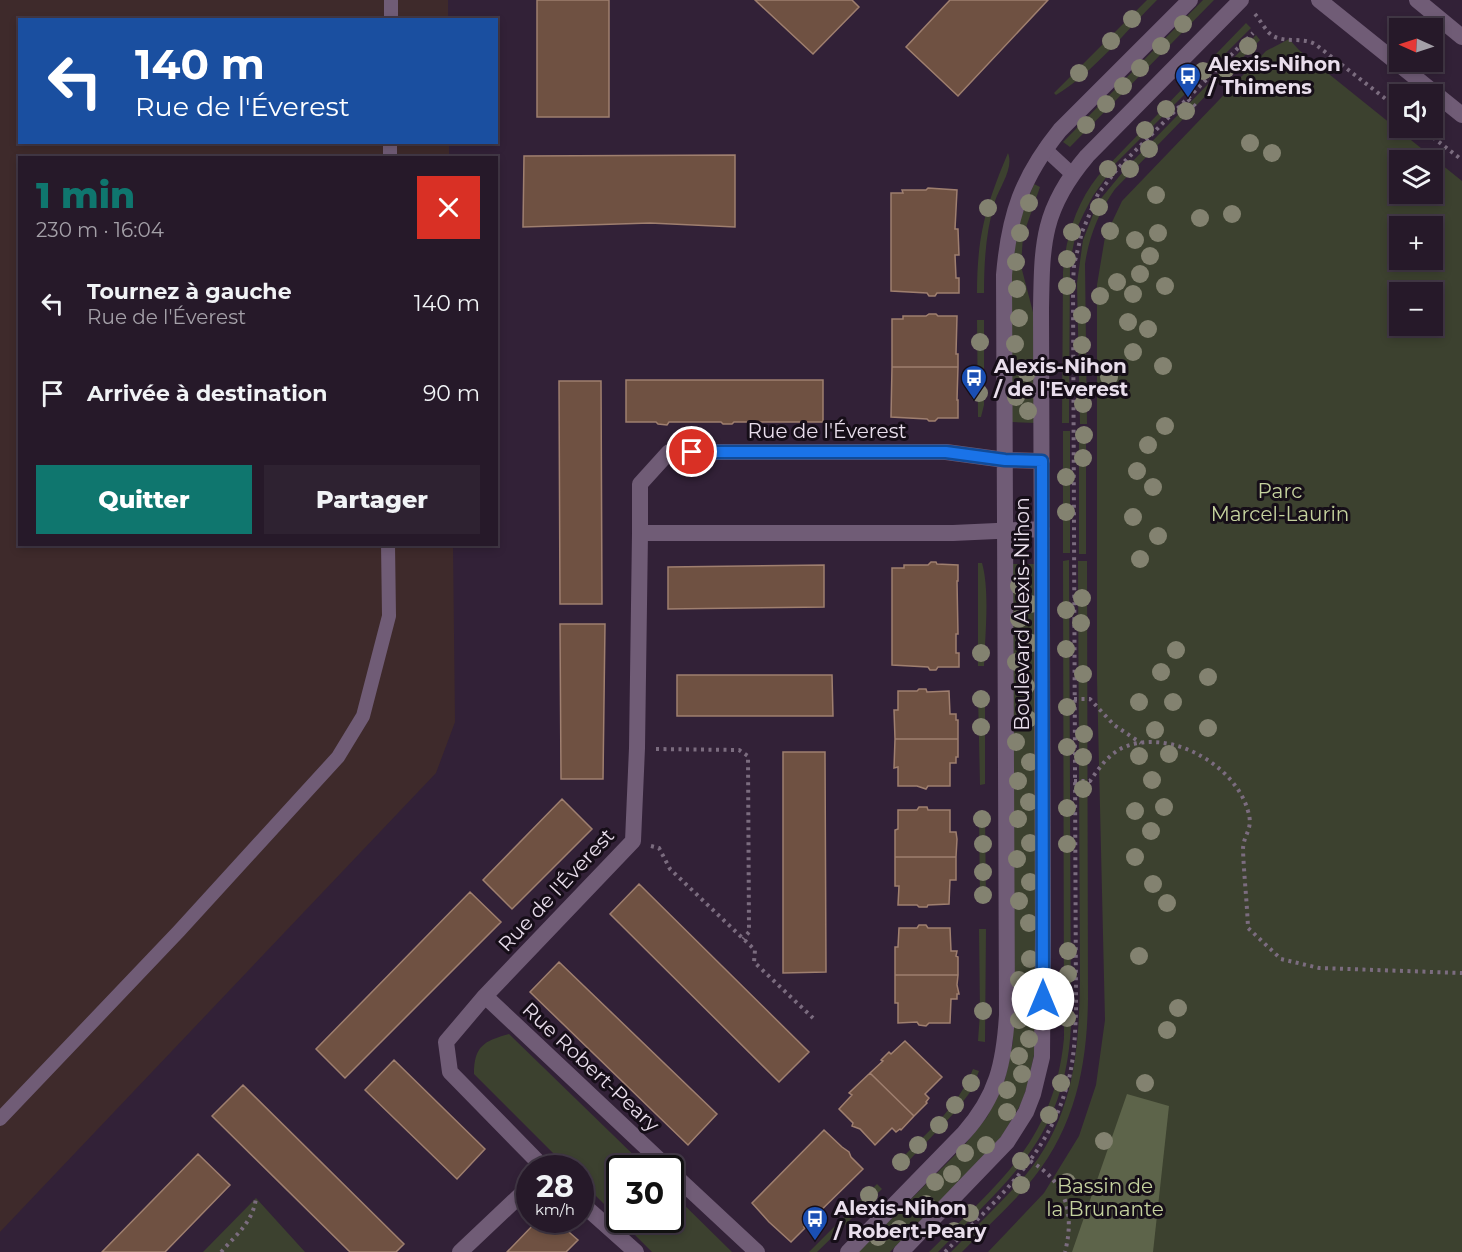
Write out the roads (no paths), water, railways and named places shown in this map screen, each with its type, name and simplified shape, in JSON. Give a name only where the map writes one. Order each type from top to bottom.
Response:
[{"type":"street","name":"Boulevard Alexis-Nihon","points":[[848,1252],[980,1114],[994,1087],[1005,1053],[1007,1015],[1004,275],[1008,235],[1019,198],[1031,171],[1045,149],[1060,130],[1190,0]]},
{"type":"street","name":"Boulevard Alexis-Nihon","points":[[901,1252],[1007,1142],[1026,1112],[1039,1075],[1043,1042],[1041,310],[1047,226],[1052,208],[1072,174],[1087,156],[1241,0]]},
{"type":"street","points":[[1319,0],[1462,116]]},
{"type":"street","points":[[1417,0],[1462,37]]},
{"type":"street","name":"Rue de l'Éverest","points":[[531,1155],[450,1072],[446,1042],[485,996],[633,841],[637,748],[640,484],[669,452],[946,452],[1005,460],[1042,461]]},
{"type":"street","points":[[640,533],[953,533],[1042,529]]},
{"type":"street","name":"Rue Robert-Peary","points":[[485,996],[653,1155]]},
{"type":"street","name":"Rue Robert-Peary","points":[[684,1184],[757,1252]]},
{"type":"street","points":[[460,1252],[516,1199]]},
{"type":"street","points":[[594,1214],[636,1252]]},
{"type":"lane","points":[[391,0],[391,18]]},
{"type":"lane","points":[[1045,149],[1072,174]]},
{"type":"lane","points":[[0,1119],[178,931],[338,757],[363,716],[389,616],[388,546]]},
{"type":"place","name":"Alexis-Nihon / Thimens","points":[[1188,99]]},
{"type":"place","name":"Alexis-Nihon / de l'Everest","points":[[974,401]]},
{"type":"place","name":"Alexis-Nihon / Robert-Peary","points":[[815,1242]]},
{"type":"park label","name":"Parc Marcel-Laurin","points":[[1280,502]]},
{"type":"park label","name":"Bassin de la Brunante","points":[[1105,1198]]}]
